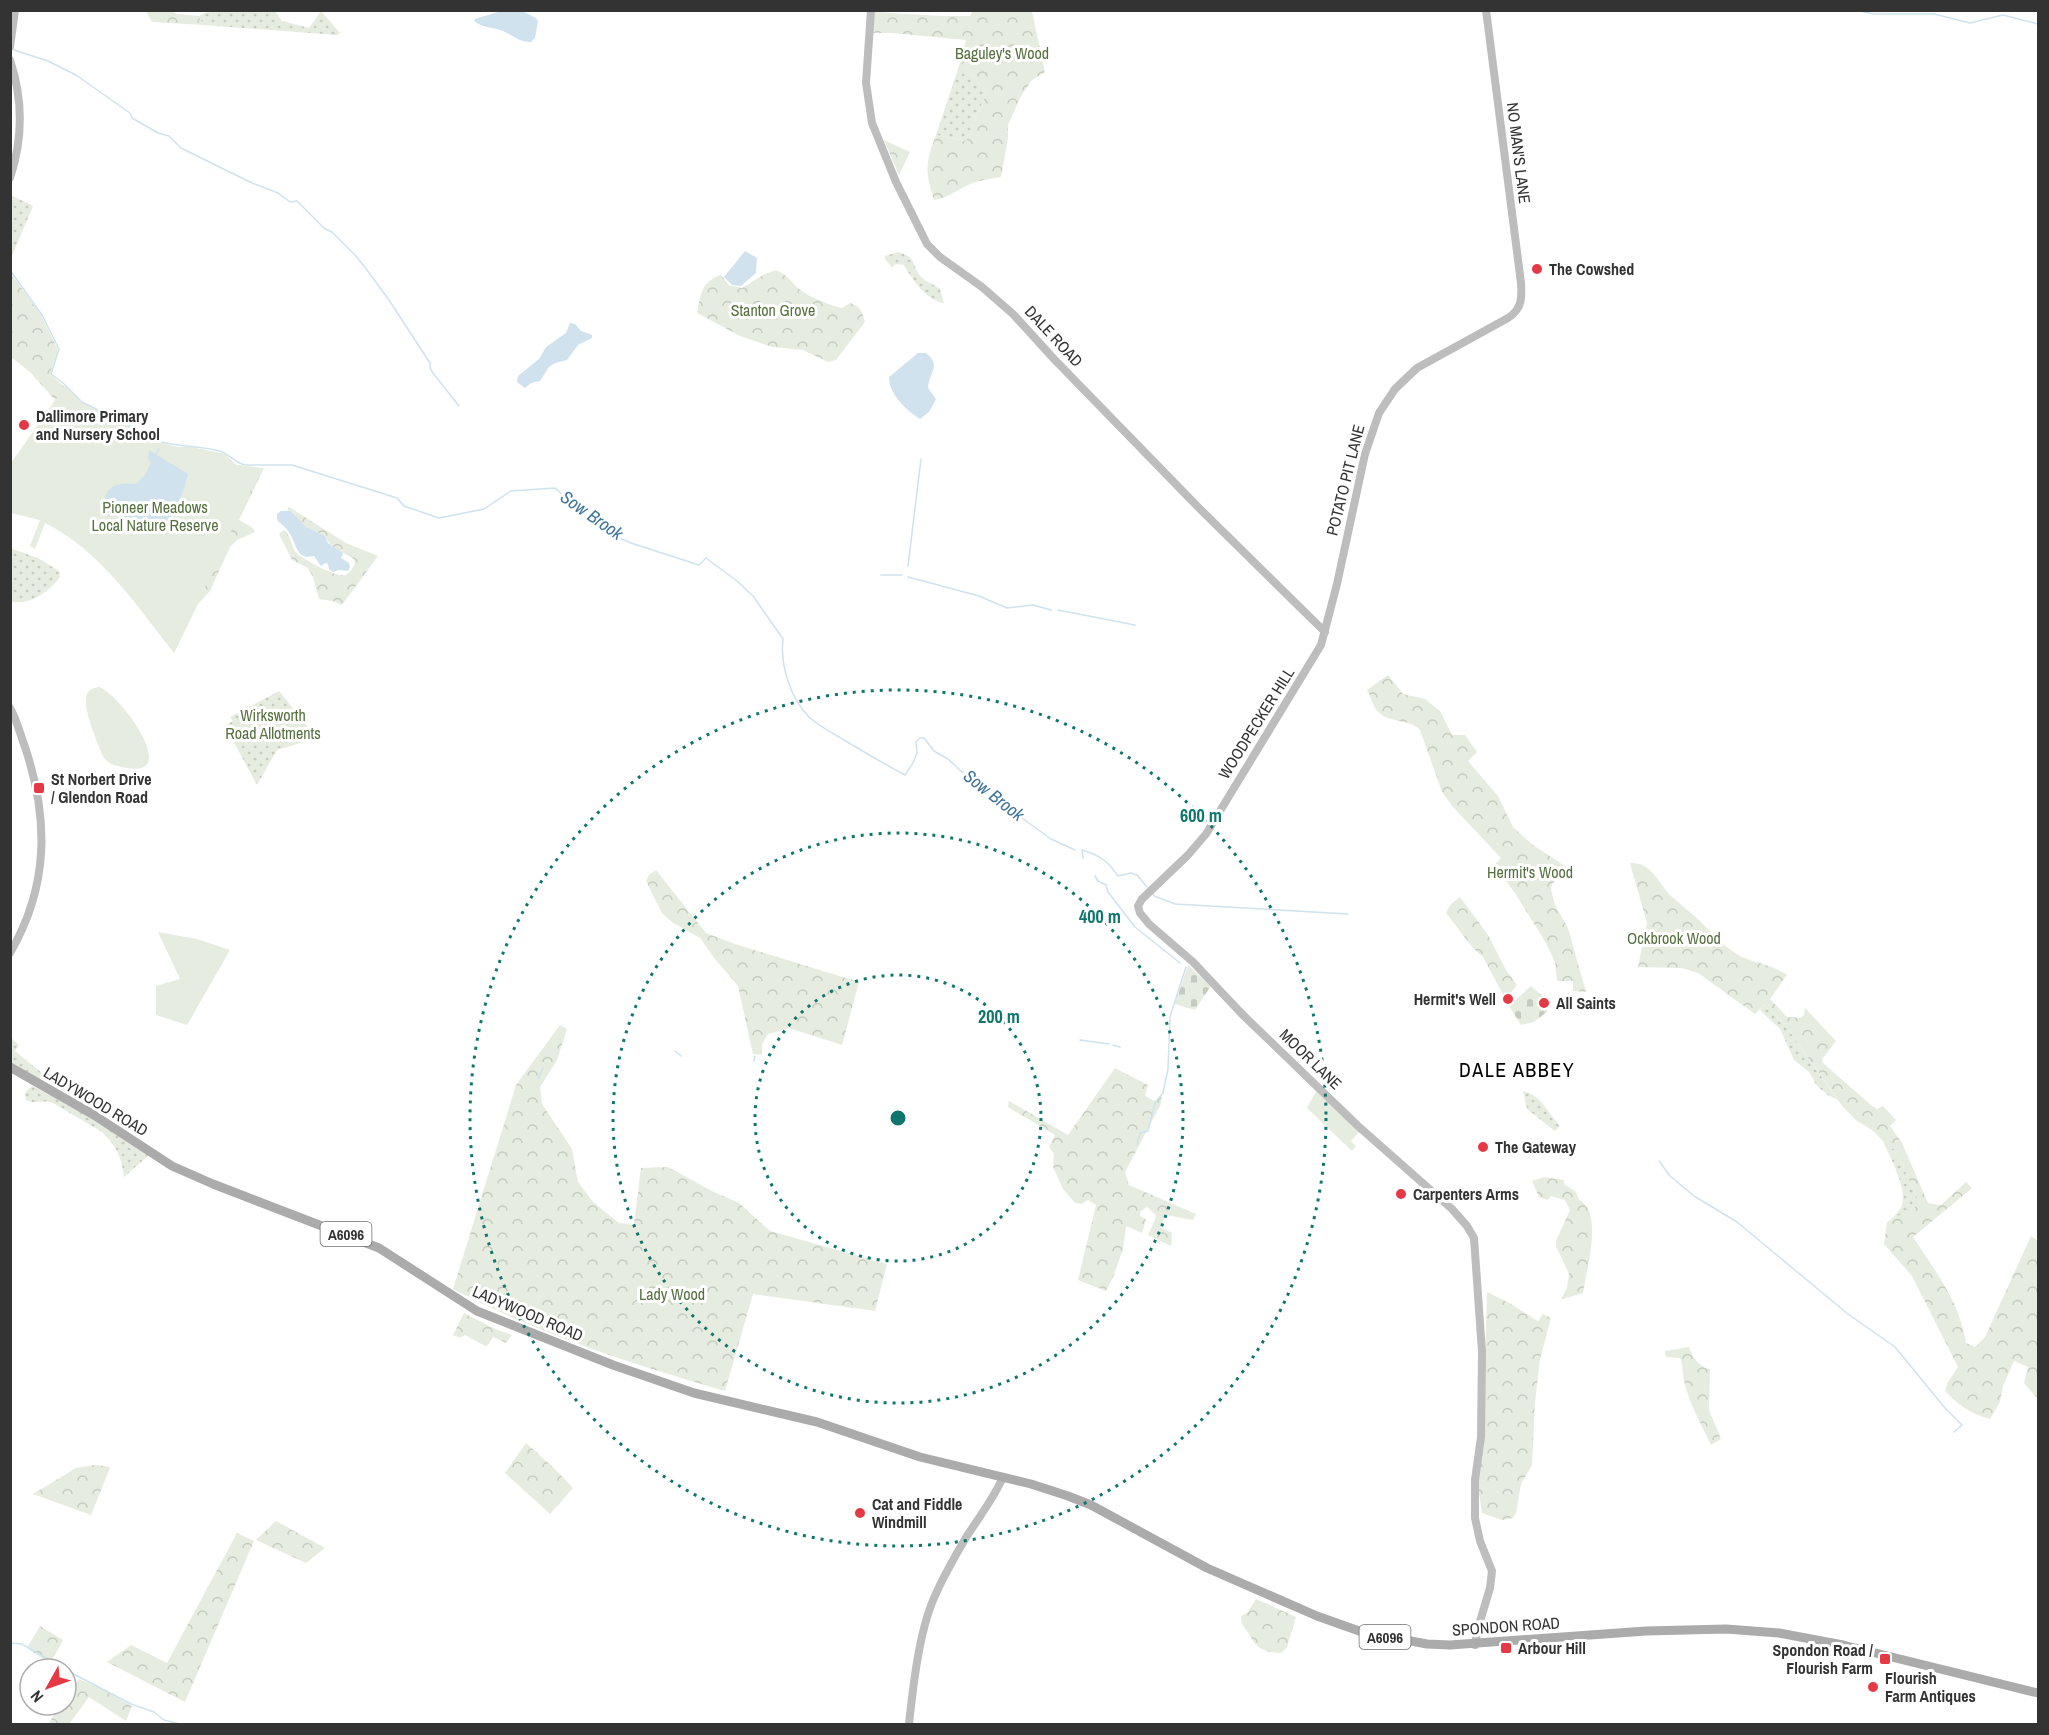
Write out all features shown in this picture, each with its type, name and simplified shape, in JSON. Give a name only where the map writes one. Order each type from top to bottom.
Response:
[{"type":"main road","name":"LADYWOOD ROAD","points":[[10,1067],[94,1115],[172,1166],[379,1248],[464,1304],[503,1322],[621,1368],[694,1393],[817,1422],[920,1457],[1003,1477]]},
{"type":"main road","name":"SPONDON ROAD","points":[[1003,1477],[1050,1490],[1090,1505],[1207,1568],[1317,1616],[1362,1632],[1427,1644],[1474,1645],[1658,1631],[1726,1629],[1779,1634],[1843,1646],[2038,1693]]},
{"type":"street","points":[[10,47],[15,10]]},
{"type":"street","name":"DALE ROAD","points":[[871,10],[866,89],[872,123],[896,182],[927,244],[940,257],[982,287],[1013,314],[1053,359],[1325,632]]},
{"type":"street","name":"NO MAN'S LANE","points":[[1486,10],[1521,299]]},
{"type":"street","points":[[10,60],[19,92],[21,111],[17,147],[10,178]]},
{"type":"street","name":"POTATO PIT LANE","points":[[1325,632],[1365,454],[1379,413],[1395,389],[1416,368],[1510,316],[1519,308],[1521,299]]},
{"type":"street","name":"WOODPECKER HILL","points":[[1138,909],[1142,899],[1188,855],[1206,834],[1318,651],[1325,632]]},
{"type":"street","points":[[10,708],[36,786],[42,854],[40,876],[33,904],[10,953]]},
{"type":"street","name":"MOOR LANE","points":[[1138,909],[1149,924],[1188,957],[1242,1014],[1358,1126],[1452,1209],[1467,1226],[1475,1243],[1482,1352],[1481,1437],[1475,1480],[1474,1518],[1492,1571],[1490,1588],[1474,1645]]},
{"type":"street","points":[[909,1725],[917,1664],[928,1612],[966,1538],[1003,1477]]},
{"type":"green space","points":[[146,11],[172,11],[177,14],[199,16],[203,25],[152,22]]},
{"type":"green space","points":[[209,11],[275,11],[282,21],[309,28],[321,11],[340,33],[337,35],[203,25],[199,16]]},
{"type":"green space","name":"Baguley's Wood","points":[[973,11],[1032,11],[1045,72],[1032,80],[1021,96],[1008,125],[1001,177],[975,182],[948,196],[934,200],[927,167],[936,135],[966,141],[987,92],[961,60],[966,40],[873,33],[874,12],[970,16]]},
{"type":"green space","points":[[961,60],[987,92],[966,141],[936,135]]},
{"type":"green space","points":[[884,140],[910,152],[899,175]]},
{"type":"green space","points":[[11,195],[33,206],[11,258]]},
{"type":"green space","points":[[898,252],[911,259],[922,278],[940,289],[944,303],[926,294],[904,265],[896,264],[892,267],[885,259],[885,256]]},
{"type":"green space","name":"Stanton Grove","points":[[776,270],[802,291],[825,303],[842,308],[850,303],[860,310],[865,322],[836,360],[828,362],[803,350],[772,347],[740,336],[697,313],[703,289],[714,278],[721,275],[729,285],[742,288]]},
{"type":"green space","name":"Pioneer Meadows Local Nature Reserve","points":[[10,272],[41,315],[58,350],[50,374],[82,403],[159,442],[176,447],[190,447],[225,454],[236,465],[264,468],[239,520],[253,528],[255,532],[237,540],[230,547],[210,591],[198,604],[174,653],[53,403],[55,400],[31,373],[11,357]]},
{"type":"green space","name":"Pioneer Meadows Local Nature Reserve","points":[[65,386],[82,403],[159,442],[176,447],[190,447],[225,454],[236,465],[261,468],[174,653],[116,580],[83,548],[65,534],[45,523],[35,549],[30,546],[40,520],[11,513],[11,463]]},
{"type":"green space","points":[[289,507],[346,543],[378,556],[342,605],[319,599],[308,568],[292,560],[279,534],[284,530],[298,554],[336,574],[346,575],[355,564],[354,559],[334,547],[325,536],[306,527],[291,511],[287,511]]},
{"type":"green space","points":[[10,548],[38,558],[59,571],[60,577],[51,588],[31,600],[11,601]]},
{"type":"green space","name":"Hermit's Wood","points":[[1388,675],[1403,694],[1425,699],[1440,711],[1452,735],[1465,735],[1477,752],[1468,761],[1498,796],[1513,827],[1533,845],[1568,868],[1552,884],[1551,890],[1555,905],[1568,928],[1586,992],[1573,991],[1573,981],[1557,981],[1555,962],[1546,943],[1515,893],[1494,865],[1501,858],[1442,792],[1420,730],[1409,723],[1385,717],[1375,708],[1367,690]]},
{"type":"green space","points":[[99,687],[120,704],[141,734],[148,748],[149,760],[142,768],[116,766],[103,756],[86,706],[89,691]]},
{"type":"green space","name":"Wirksworth Road Allotments","points":[[279,691],[317,738],[277,750],[257,785],[225,726],[233,721],[230,717]]},
{"type":"green space","name":"Ockbrook Wood","points":[[1630,863],[1637,863],[1649,869],[1671,896],[1722,943],[1742,957],[1787,975],[1770,999],[1787,1017],[1801,1018],[1805,1008],[1836,1041],[1822,1059],[1823,1063],[1871,1105],[1877,1109],[1883,1106],[1896,1120],[1890,1126],[1902,1143],[1928,1203],[1941,1205],[1966,1182],[1972,1188],[1913,1237],[1952,1300],[1966,1343],[1975,1347],[1985,1337],[2031,1236],[2038,1241],[2038,1399],[2024,1383],[2028,1367],[2014,1361],[2003,1386],[2000,1402],[1990,1419],[1965,1408],[1945,1391],[1958,1367],[1912,1276],[1884,1244],[1887,1222],[1920,1204],[1896,1151],[1872,1130],[1857,1121],[1843,1107],[1784,1023],[1764,1005],[1755,1014],[1698,973],[1682,968],[1638,967],[1647,923]]},
{"type":"green space","points":[[656,870],[706,933],[859,982],[842,1045],[789,1028],[768,1034],[762,1044],[762,1055],[753,1054],[738,986],[700,938],[673,923],[662,913],[646,881],[649,875]]},
{"type":"green space","points":[[1460,897],[1488,935],[1506,970],[1517,985],[1510,994],[1515,1000],[1509,1006],[1483,957],[1473,948],[1446,913],[1450,905]]},
{"type":"green space","points":[[158,932],[197,939],[230,950],[187,1025],[156,1015],[156,986],[180,979]]},
{"type":"green space","points":[[1188,965],[1211,986],[1195,1010],[1175,1004]]},
{"type":"green space","points":[[1531,986],[1549,1002],[1544,1008],[1548,1011],[1534,1022],[1521,1025],[1509,1006]]},
{"type":"green space","points":[[1764,1005],[1784,1023],[1837,1099],[1829,1096],[1817,1086],[1809,1072],[1794,1060],[1780,1029],[1760,1010]]},
{"type":"green space","name":"Lady Wood","points":[[560,1025],[567,1029],[557,1060],[540,1087],[542,1104],[572,1149],[578,1182],[593,1202],[619,1223],[634,1225],[641,1168],[668,1167],[739,1203],[770,1231],[887,1264],[875,1311],[753,1294],[725,1391],[586,1347],[519,1320],[453,1289],[516,1085]]},
{"type":"green space","points":[[10,1037],[19,1045],[15,1051],[43,1074],[39,1080],[11,1065]]},
{"type":"green space","points":[[1115,1068],[1148,1085],[1145,1096],[1155,1101],[1162,1093],[1161,1104],[1125,1172],[1129,1185],[1196,1214],[1193,1220],[1166,1215],[1160,1227],[1172,1233],[1171,1246],[1148,1235],[1156,1215],[1147,1207],[1140,1212],[1140,1216],[1146,1219],[1142,1233],[1126,1226],[1123,1249],[1106,1291],[1078,1280],[1096,1205],[1088,1200],[1081,1204],[1075,1203],[1063,1189],[1053,1167],[1054,1154],[1049,1147],[1055,1135],[1008,1107],[1009,1101],[1068,1135]]},
{"type":"green space","points":[[33,1086],[150,1154],[124,1177],[118,1152],[102,1132],[53,1103],[26,1100],[25,1094]]},
{"type":"green space","points":[[1317,1090],[1360,1131],[1351,1141],[1356,1146],[1352,1151],[1307,1108]]},
{"type":"green space","points":[[1523,1091],[1535,1096],[1544,1105],[1560,1126],[1555,1131],[1527,1109]]},
{"type":"green space","points":[[1883,1141],[1896,1151],[1920,1204],[1891,1220],[1901,1207],[1903,1198],[1897,1173]]},
{"type":"green space","points":[[1544,1177],[1564,1180],[1564,1184],[1576,1192],[1591,1216],[1592,1242],[1583,1293],[1563,1299],[1561,1299],[1567,1288],[1569,1274],[1556,1246],[1556,1241],[1570,1210],[1565,1200],[1551,1196],[1548,1200],[1539,1197],[1532,1181]]},
{"type":"green space","points":[[1487,1292],[1538,1321],[1543,1314],[1551,1318],[1540,1359],[1532,1465],[1521,1484],[1516,1513],[1513,1518],[1502,1520],[1482,1513],[1478,1486],[1484,1407]]},
{"type":"green space","points":[[464,1313],[512,1335],[506,1343],[493,1337],[485,1346],[465,1335],[460,1338],[453,1335]]},
{"type":"green space","points":[[1689,1347],[1697,1361],[1703,1367],[1710,1369],[1709,1410],[1721,1439],[1711,1445],[1689,1397],[1680,1358],[1666,1357],[1665,1351]]},
{"type":"green space","points":[[526,1443],[573,1488],[550,1514],[505,1473]]},
{"type":"green space","points":[[94,1465],[110,1468],[91,1515],[33,1494],[76,1468]]},
{"type":"green space","points":[[276,1521],[325,1548],[306,1563],[256,1540]]},
{"type":"green space","points":[[237,1533],[254,1541],[185,1702],[107,1662],[131,1645],[167,1663]]},
{"type":"green space","points":[[1256,1599],[1296,1617],[1287,1647],[1281,1653],[1265,1651],[1258,1646],[1242,1623],[1241,1616],[1248,1612]]},
{"type":"green space","points":[[40,1626],[63,1640],[54,1657],[40,1657],[27,1648]]},
{"type":"green space","points":[[78,1680],[102,1689],[132,1706],[126,1721],[89,1697],[78,1712]]},
{"type":"green space","points":[[53,1717],[74,1717],[69,1724],[48,1724]]},
{"type":"water","points":[[520,10],[538,21],[535,38],[531,42],[520,40],[503,31],[474,21],[501,11]]},
{"type":"water","points":[[745,251],[757,258],[756,273],[741,286],[732,285],[724,277]]},
{"type":"water","points":[[570,323],[592,335],[592,338],[578,345],[567,360],[549,367],[540,381],[531,383],[525,388],[517,382],[518,376],[539,359],[546,347],[566,333]]},
{"type":"water","points":[[918,353],[926,353],[933,362],[928,388],[936,399],[929,412],[920,419],[899,401],[892,389],[889,377]]},
{"type":"water","points":[[149,450],[188,474],[183,492],[170,518],[147,533],[118,516],[107,504],[106,497],[108,491],[114,486],[136,484],[145,475],[151,463],[148,458]]},
{"type":"water","points":[[281,511],[291,511],[306,527],[325,536],[328,543],[343,553],[341,558],[349,563],[348,571],[333,572],[329,569],[328,564],[321,566],[314,556],[303,556],[297,550],[287,529],[277,520],[277,514]]},
{"type":"waterway","points":[[1855,10],[1874,14],[1934,14],[1970,23],[2003,15],[2038,24]]},
{"type":"waterway","points":[[14,50],[48,61],[76,75],[130,113],[132,118],[158,133],[169,136],[181,148],[252,183],[278,193],[290,202],[297,201],[356,256],[389,300],[430,363],[433,373],[459,406]]},
{"type":"waterway","name":"Sow Brook","points":[[10,270],[42,315],[59,349],[51,374],[82,402],[162,442],[220,451],[245,465],[292,465],[397,498],[404,506],[439,518],[484,509],[511,491],[555,488],[595,522],[617,537],[699,565],[706,558],[737,581],[753,596],[783,639],[783,659],[792,691],[802,709],[817,723],[905,775],[917,753],[916,742],[924,738],[934,751],[979,782],[1026,821],[1051,839],[1075,850]]},
{"type":"waterway","points":[[156,454],[159,449]]},
{"type":"waterway","points":[[908,566],[921,459]]},
{"type":"waterway","points":[[881,575],[902,575]]},
{"type":"waterway","points":[[908,577],[979,596],[1007,608],[1033,605],[1051,610]]},
{"type":"waterway","points":[[1058,610],[1135,625]]},
{"type":"waterway","name":"Sow Brook","points":[[1083,858],[1082,850],[1103,859],[1118,876],[1131,873],[1137,875],[1147,887]]},
{"type":"waterway","points":[[1095,876],[1098,881],[1106,885],[1108,892],[1135,927],[1180,963]]},
{"type":"waterway","name":"Sow Brook","points":[[1153,893],[1154,896],[1175,904],[1348,914]]},
{"type":"waterway","points":[[1137,1144],[1140,1133],[1148,1131],[1155,1103],[1163,1093],[1168,1069],[1170,1017],[1186,967]]},
{"type":"waterway","points":[[1080,1040],[1109,1044]]},
{"type":"waterway","points":[[1113,1045],[1120,1047]]},
{"type":"waterway","points":[[675,1051],[681,1056]]},
{"type":"waterway","points":[[754,1061],[755,1056]]},
{"type":"waterway","points":[[538,1079],[543,1068]]},
{"type":"waterway","points":[[1659,1161],[1670,1176],[1694,1196],[1737,1222],[1848,1314],[1895,1347],[1945,1408],[1962,1425],[1954,1432]]},
{"type":"waterway","points":[[10,1643],[22,1644],[44,1657]]},
{"type":"waterway","points":[[78,1676],[131,1704],[154,1712],[164,1720],[180,1724]]},
{"type":"place","name":"The Cowshed","points":[[1537,269]]},
{"type":"place","name":"Dallimore Primary and Nursery School","points":[[24,425]]},
{"type":"place","name":"St Norbert Drive / Glendon Road","points":[[39,788]]},
{"type":"place","name":"Hermit's Well","points":[[1508,999]]},
{"type":"place","name":"All Saints","points":[[1544,1003]]},
{"type":"place","name":"The Gateway","points":[[1483,1147]]},
{"type":"place","name":"Carpenters Arms","points":[[1401,1194]]},
{"type":"place","name":"Cat and Fiddle Windmill","points":[[860,1513]]},
{"type":"place","name":"Arbour Hill","points":[[1506,1648]]},
{"type":"place","name":"Spondon Road / Flourish Farm","points":[[1885,1659]]},
{"type":"place","name":"Flourish Farm Antiques","points":[[1873,1687]]},
{"type":"district","name":"DALE ABBEY","points":[[1517,1069]]}]
